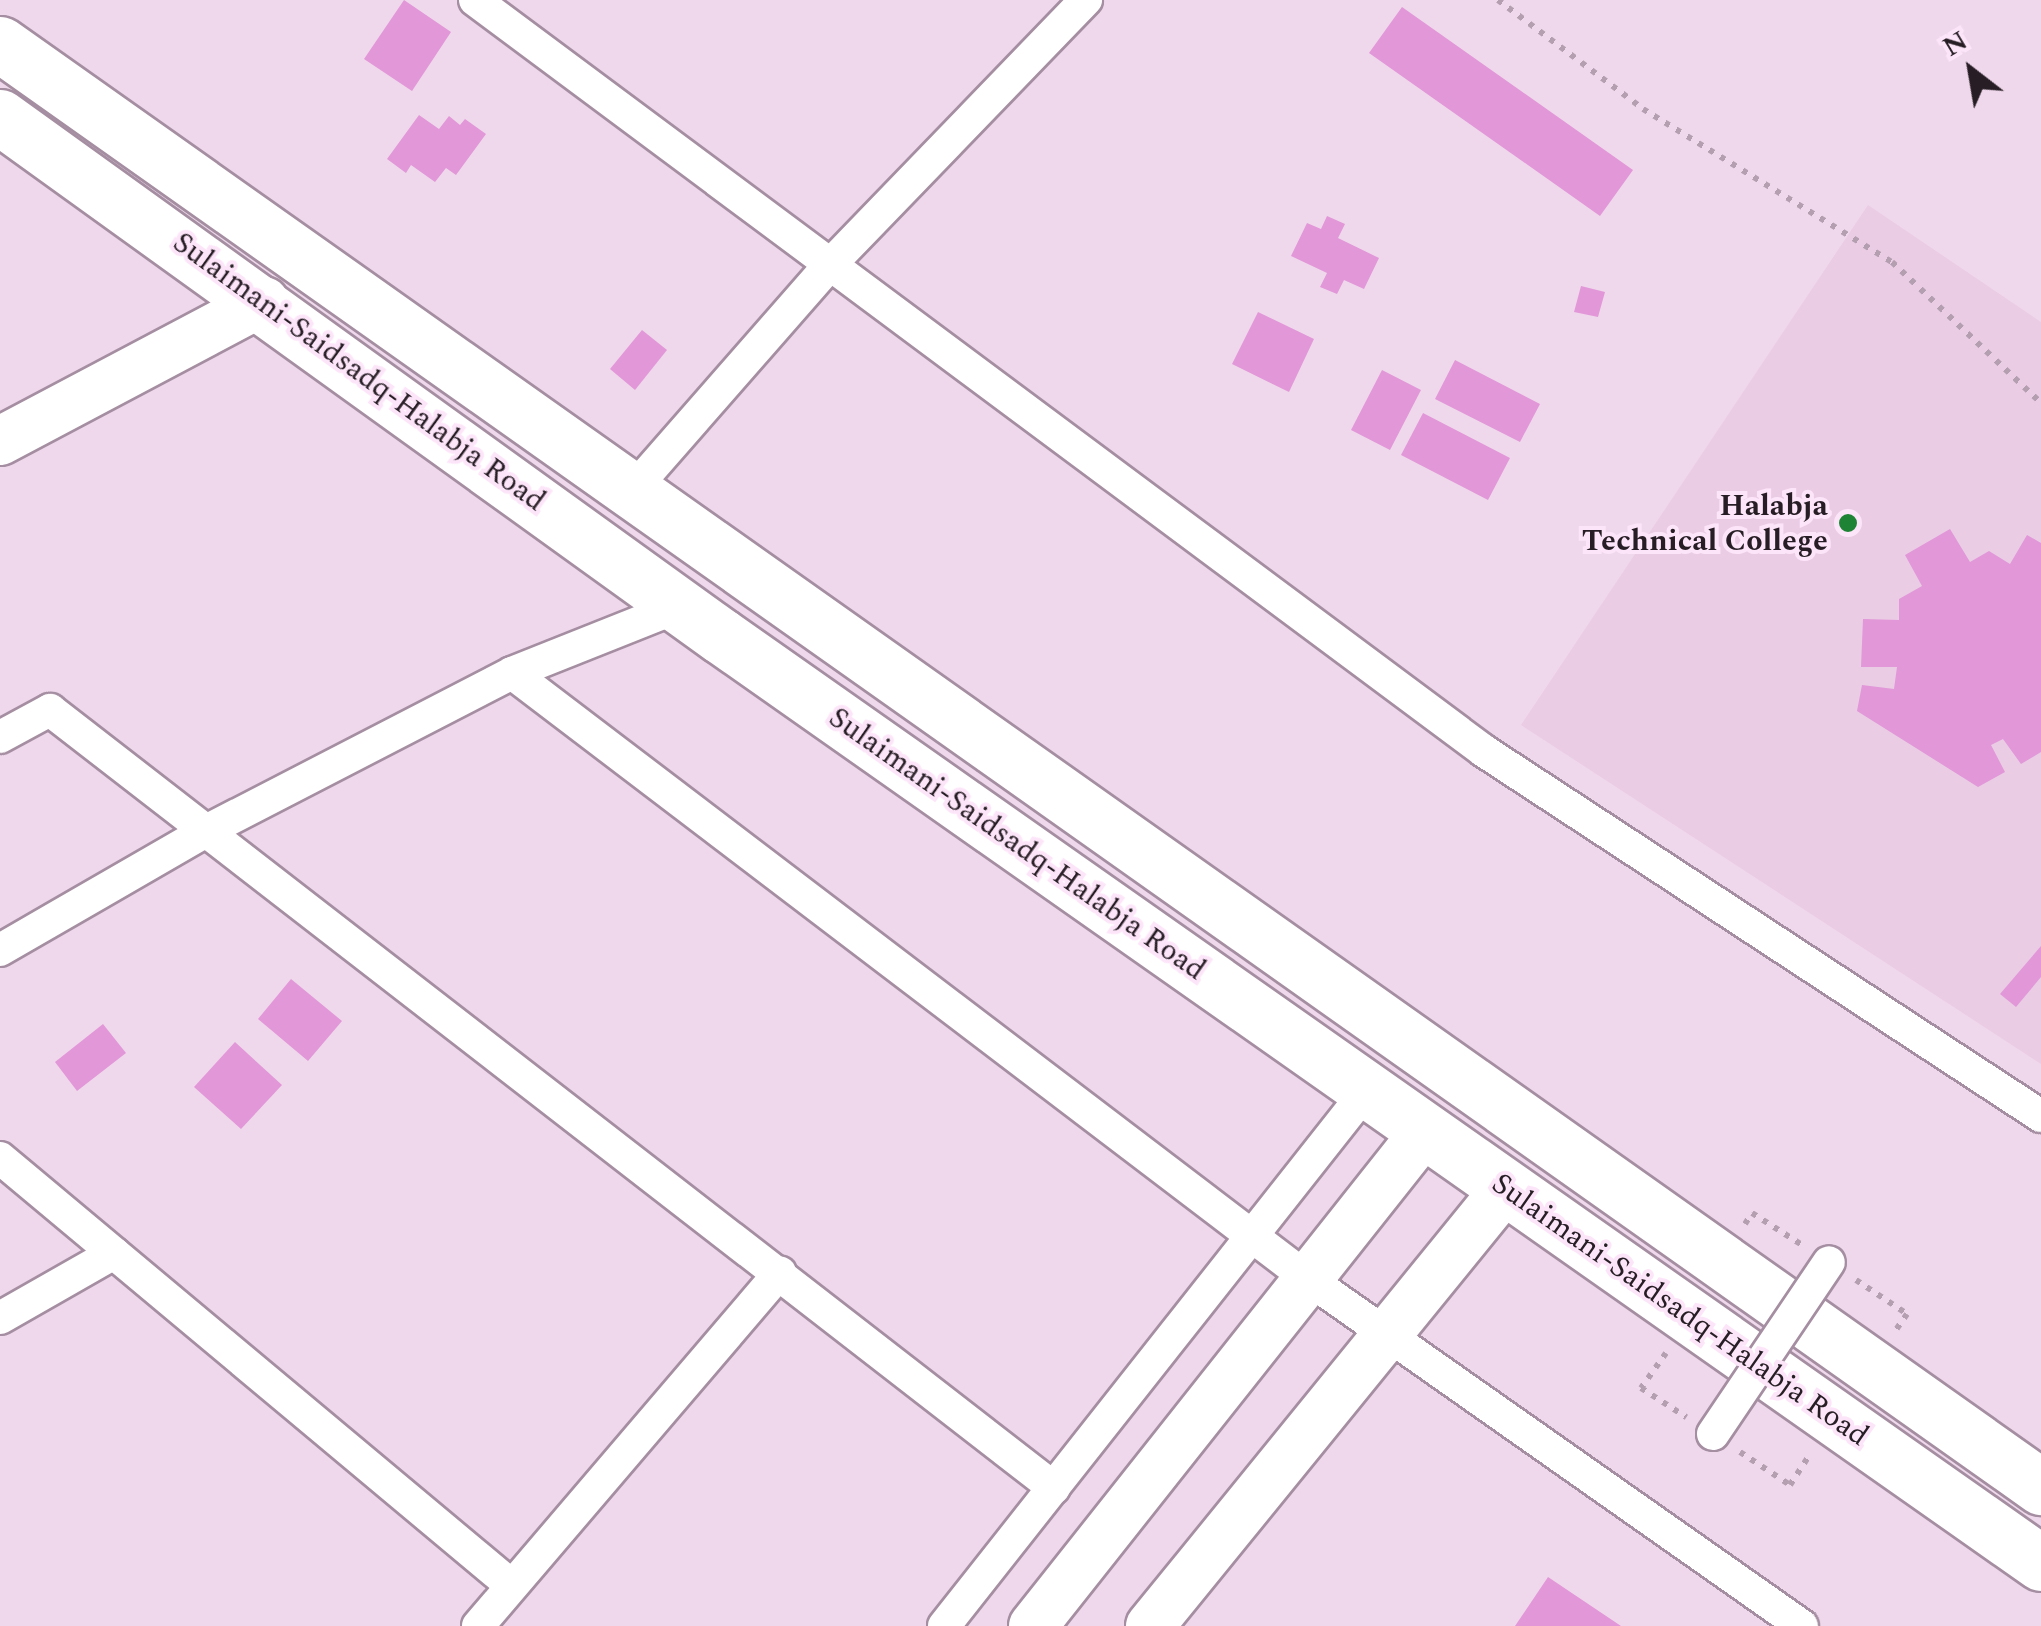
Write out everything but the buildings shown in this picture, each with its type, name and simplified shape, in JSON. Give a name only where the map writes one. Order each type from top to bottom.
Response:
[{"type":"highway","name":"Sulaimani-Saidsadq-Halabja Road","points":[[0,44],[629,494],[2041,1487]]},
{"type":"highway","name":"Sulaimani-Saidsadq-Halabja Road","points":[[0,116],[264,301],[700,621],[2041,1563]]},
{"type":"highway","points":[[700,621],[760,586]]},
{"type":"street","points":[[475,0],[827,268],[1484,751],[2041,1116]]},
{"type":"street","points":[[629,494],[827,268],[1086,0]]},
{"type":"street","points":[[0,441],[264,301]]},
{"type":"street","points":[[0,950],[210,829],[512,673],[700,621]]},
{"type":"street","points":[[512,673],[1311,1282],[1802,1626]]},
{"type":"street","points":[[0,737],[50,710],[210,829],[1054,1488]]},
{"type":"street","points":[[944,1626],[1367,1090]]},
{"type":"street","points":[[1033,1626],[1311,1282],[1426,1131]]},
{"type":"street","points":[[0,1158],[512,1586]]},
{"type":"street","points":[[1150,1626],[1384,1332],[1506,1188]]},
{"type":"street","points":[[0,1318],[114,1254]]},
{"type":"street","points":[[1713,1435],[1829,1262]]},
{"type":"street","points":[[478,1626],[780,1272]]},
{"type":"path","points":[[1498,0],[1643,109],[1892,262],[2041,403]]},
{"type":"path","points":[[1752,1213],[1907,1314]]},
{"type":"path","points":[[1641,1388],[1790,1485]]},
{"type":"shaded area","name":"Halabja Technical College","points":[[1868,205],[2041,322],[2041,1064],[1521,725]]},
{"type":"place","name":"Halabja Technical College","points":[[1848,523]]}]
